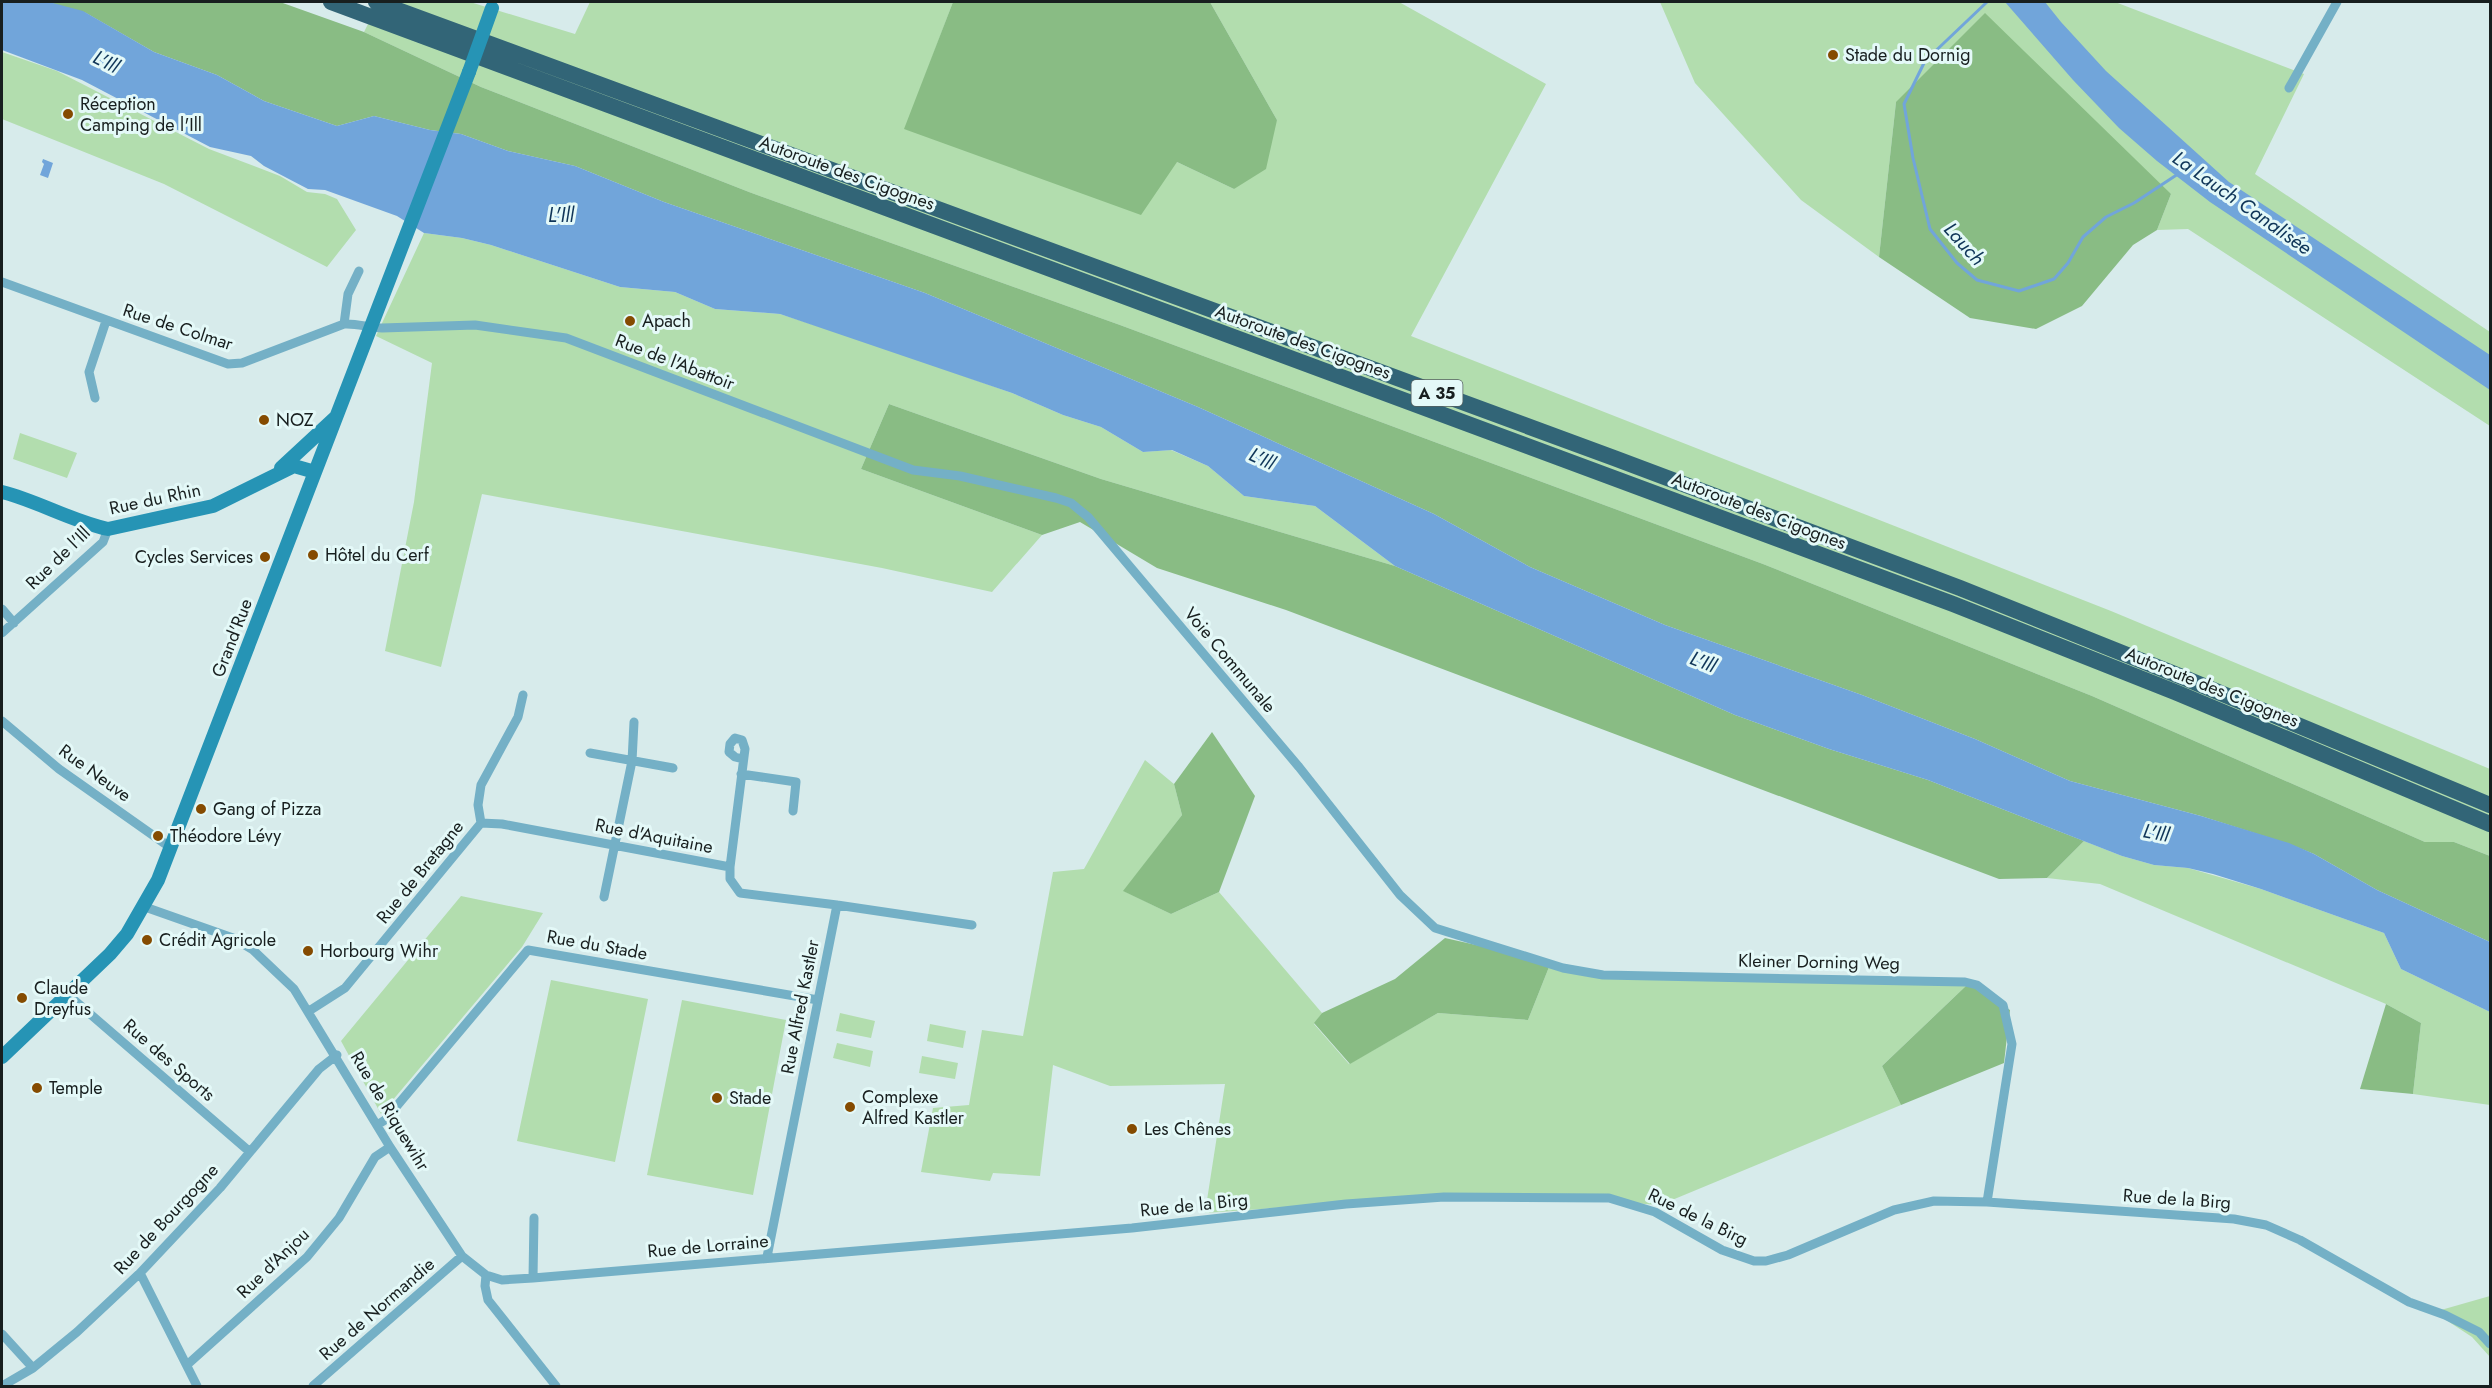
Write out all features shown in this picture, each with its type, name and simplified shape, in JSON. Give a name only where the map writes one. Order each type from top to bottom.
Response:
[{"type":"highway","name":"Autoroute des Cigognes","points":[[331,2],[1953,604],[2175,693],[2490,824]]},
{"type":"highway","name":"Autoroute des Cigognes","points":[[376,2],[1614,458],[1960,588],[2215,690],[2490,805]]},
{"type":"main road","name":"Grand'Rue","points":[[2,1057],[110,954],[127,934],[145,906],[171,849],[493,5]]},
{"type":"main road","name":"Rue du Rhin","points":[[278,472],[336,416]]},
{"type":"main road","points":[[289,460],[303,453],[318,465]]},
{"type":"main road","name":"Rue du Rhin","points":[[2,492],[38,503],[91,525],[108,529],[213,506],[278,472],[294,466],[318,465]]},
{"type":"street","points":[[2289,88],[2337,2]]},
{"type":"street","points":[[359,271],[348,294],[344,324],[352,323],[369,328]]},
{"type":"street","name":"Rue de Colmar","points":[[2,282],[228,364],[242,363],[344,324]]},
{"type":"street","points":[[95,398],[89,372],[106,321]]},
{"type":"street","name":"Rue de l'Abattoir","points":[[369,328],[475,325],[566,338],[913,470],[960,476]]},
{"type":"street","name":"Voie Communale","points":[[960,476],[1071,503],[1088,517],[1299,767],[1400,896],[1435,928]]},
{"type":"street","name":"Rue de l'Ill","points":[[2,633],[103,542],[108,529]]},
{"type":"street","points":[[2,609],[14,622]]},
{"type":"street","name":"Rue de Bretagne","points":[[309,1011],[345,988],[481,823],[478,805],[481,785],[518,717],[523,695]]},
{"type":"street","name":"Rue Neuve","points":[[2,722],[58,769],[171,849]]},
{"type":"street","points":[[604,897],[632,761],[634,722]]},
{"type":"street","points":[[590,753],[673,768]]},
{"type":"street","points":[[730,867],[743,759]]},
{"type":"street","points":[[741,774],[796,782],[793,810]]},
{"type":"street","name":"Rue d'Aquitaine","points":[[481,823],[502,824],[730,867],[730,879],[740,893],[837,905]]},
{"type":"street","points":[[837,905],[972,925]]},
{"type":"street","name":"Rue Alfred Kastler","points":[[767,1257],[837,905]]},
{"type":"street","name":"Rue de Riquewihr","points":[[145,906],[233,938],[253,950],[294,989],[337,1055],[390,1147],[462,1257],[486,1275]]},
{"type":"street","name":"Kleiner Dorning Weg","points":[[1435,928],[1563,968],[1603,975],[1965,982],[1977,985],[2003,1005],[2012,1044],[1987,1202]]},
{"type":"street","name":"Rue du Stade","points":[[377,1125],[385,1120],[528,950],[818,1000]]},
{"type":"street","name":"Rue des Sports","points":[[67,994],[250,1152]]},
{"type":"street","name":"Rue de Bourgogne","points":[[2,1386],[33,1368],[77,1332],[140,1273],[220,1188],[319,1069],[337,1055]]},
{"type":"street","name":"Rue d'Anjou","points":[[188,1364],[307,1257],[339,1218],[375,1157],[390,1147]]},
{"type":"street","name":"Rue de la Birg","points":[[886,1248],[1132,1228],[1395,1200],[1444,1197],[1591,1196],[1639,1205],[1733,1256],[1766,1261],[1788,1255],[1908,1206],[1941,1201],[1987,1202],[2234,1219],[2266,1225],[2300,1240],[2409,1302],[2445,1315],[2479,1332],[2490,1344]]},
{"type":"street","points":[[533,1278],[534,1218]]},
{"type":"street","name":"Rue de Lorraine","points":[[486,1275],[502,1280],[533,1278],[886,1248]]},
{"type":"street","name":"Rue de Normandie","points":[[313,1386],[462,1257]]},
{"type":"street","points":[[140,1273],[188,1364],[197,1386]]},
{"type":"street","points":[[486,1275],[485,1286],[488,1300],[556,1386]]},
{"type":"street","points":[[2,1334],[33,1368]]},
{"type":"green space","points":[[47,2],[280,2],[364,32],[481,87],[749,192],[1120,325],[1763,564],[2092,696],[2425,842],[2454,842],[2490,856],[2490,942],[2377,890],[2314,854],[2289,844],[2201,816],[2070,781],[1975,739],[1862,695],[1665,625],[1530,567],[1434,514],[1198,407],[925,293],[664,202],[575,166],[508,151],[461,134],[430,130],[374,116],[337,126],[264,101],[217,75],[154,52],[86,13]]},
{"type":"green space","points":[[379,2],[470,2],[575,34],[590,2],[953,2],[905,129],[1177,162],[1234,189],[1277,120],[1210,2],[1399,2],[1546,84],[1411,336],[2111,611],[2490,769],[2490,856],[2454,842],[2425,842],[2092,696],[1763,564],[1120,325],[749,192],[481,87],[364,32]]},
{"type":"green space","points":[[953,2],[1210,2],[1277,120],[1266,169],[1234,189],[1177,162],[1141,215],[904,129]]},
{"type":"green space","points":[[1660,2],[2115,2],[2304,74],[2255,174],[2490,332],[2490,426],[2188,229],[2157,230],[2171,194],[1896,102],[1879,257],[1801,200],[1695,83]]},
{"type":"green space","points":[[1985,13],[2171,194],[2157,230],[2133,245],[2082,306],[2036,329],[1970,318],[1879,257],[1896,102]]},
{"type":"green space","points":[[2,52],[57,71],[209,149],[280,176],[307,192],[325,194],[337,199],[356,230],[327,267],[164,184],[2,119]]},
{"type":"green space","points":[[424,233],[491,245],[620,287],[675,292],[715,309],[780,314],[879,346],[1101,427],[1143,452],[1171,450],[1208,466],[1244,496],[1315,506],[1395,566],[1101,479],[889,404],[861,469],[1042,535],[992,592],[882,568],[482,494],[441,667],[385,651],[414,502],[432,363],[376,336]]},
{"type":"green space","points":[[889,404],[1101,479],[1395,566],[1735,715],[1829,749],[1928,780],[2084,841],[2047,878],[1999,879],[1286,610],[1157,568],[1080,522],[1042,535],[861,469]]},
{"type":"green space","points":[[20,433],[77,453],[67,478],[13,459]]},
{"type":"green space","points":[[1212,732],[1255,796],[1219,892],[1171,914],[1123,891],[1182,815],[1174,784]]},
{"type":"green space","points":[[1145,760],[1174,784],[1182,815],[1124,891],[1171,914],[1219,892],[1322,1013],[1314,1024],[1349,1064],[1438,1013],[1528,1020],[1551,962],[1608,973],[1968,984],[1882,1066],[1901,1105],[1660,1205],[1482,1193],[1205,1213],[1225,1084],[1110,1086],[1053,1065],[1040,1176],[993,1173],[990,1181],[921,1172],[933,1108],[969,1105],[982,1030],[1023,1036],[1053,872],[1084,869]]},
{"type":"green space","points":[[2084,841],[2122,856],[2154,865],[2188,868],[2261,889],[2384,933],[2401,969],[2490,1012],[2490,1105],[2413,1094],[2421,1023],[2386,1004],[2100,884],[2047,878]]},
{"type":"green space","points":[[461,896],[543,913],[522,947],[381,1114],[341,1041]]},
{"type":"green space","points":[[1445,938],[1551,962],[1528,1020],[1438,1013],[1350,1064],[1314,1023],[1322,1013],[1395,979]]},
{"type":"green space","points":[[551,980],[648,999],[615,1162],[517,1141]]},
{"type":"green space","points":[[1968,984],[2010,1010],[2004,1063],[1901,1105],[1882,1066]]},
{"type":"green space","name":"Stade","points":[[682,1000],[786,1020],[753,1195],[647,1175]]},
{"type":"green space","points":[[2386,1004],[2421,1023],[2413,1094],[2360,1089]]},
{"type":"green space","points":[[840,1013],[875,1021],[871,1038],[836,1031]]},
{"type":"green space","points":[[930,1024],[966,1031],[963,1048],[927,1041]]},
{"type":"green space","points":[[837,1043],[873,1051],[870,1067],[833,1058]]},
{"type":"green space","points":[[922,1056],[958,1063],[955,1079],[919,1073]]},
{"type":"green space","points":[[2490,1296],[2490,1357],[2472,1337],[2434,1312]]},
{"type":"water","name":"L'Ill","points":[[2,2],[49,2],[83,11],[154,52],[217,75],[264,101],[337,126],[374,116],[430,130],[461,134],[508,151],[575,166],[664,202],[925,293],[1198,407],[1434,514],[1530,567],[1665,625],[1862,695],[1975,739],[2070,781],[2201,816],[2289,843],[2314,854],[2377,890],[2490,942],[2490,1012],[2401,969],[2384,933],[2213,874],[2188,868],[2154,865],[2122,856],[1928,780],[1829,749],[1735,715],[1395,566],[1315,506],[1244,496],[1208,466],[1172,450],[1143,452],[1101,427],[1063,415],[1012,393],[780,314],[715,309],[675,292],[620,287],[491,245],[424,233],[397,216],[325,190],[308,189],[264,166],[251,156],[210,147],[82,80],[2,50]]},
{"type":"water","name":"La Lauch Canalisée","points":[[2005,2],[2045,2],[2106,71],[2229,182],[2490,355],[2490,390],[2210,202],[2157,161],[2119,128],[2073,80]]},
{"type":"water","points":[[43,159],[53,163],[48,178],[40,175],[44,164]]},
{"type":"waterway","name":"Lauch","points":[[1987,2],[1925,61],[1904,104],[1913,158],[1930,229],[1957,263],[1977,280],[2019,291],[2054,279],[2068,263],[2083,237],[2106,217],[2134,203],[2178,174]]},
{"type":"place","name":"Stade du Dornig","points":[[1833,55]]},
{"type":"place","name":"Réception Camping de l'Ill","points":[[68,114]]},
{"type":"place","name":"Apach","points":[[630,321]]},
{"type":"place","name":"NOZ","points":[[264,420]]},
{"type":"place","name":"Hôtel du Cerf","points":[[313,555]]},
{"type":"place","name":"Cycles Services","points":[[265,557]]},
{"type":"place","name":"Gang of Pizza","points":[[201,809]]},
{"type":"place","name":"Théodore Lévy","points":[[158,836]]},
{"type":"place","name":"Crédit Agricole","points":[[147,940]]},
{"type":"place","name":"Horbourg Wihr","points":[[308,951]]},
{"type":"place","name":"Claude Dreyfus","points":[[22,998]]},
{"type":"place","name":"Temple","points":[[37,1088]]},
{"type":"place","name":"Stade","points":[[717,1098]]},
{"type":"place","name":"Complexe Alfred Kastler","points":[[850,1107]]},
{"type":"place","name":"Les Chênes","points":[[1132,1129]]}]
